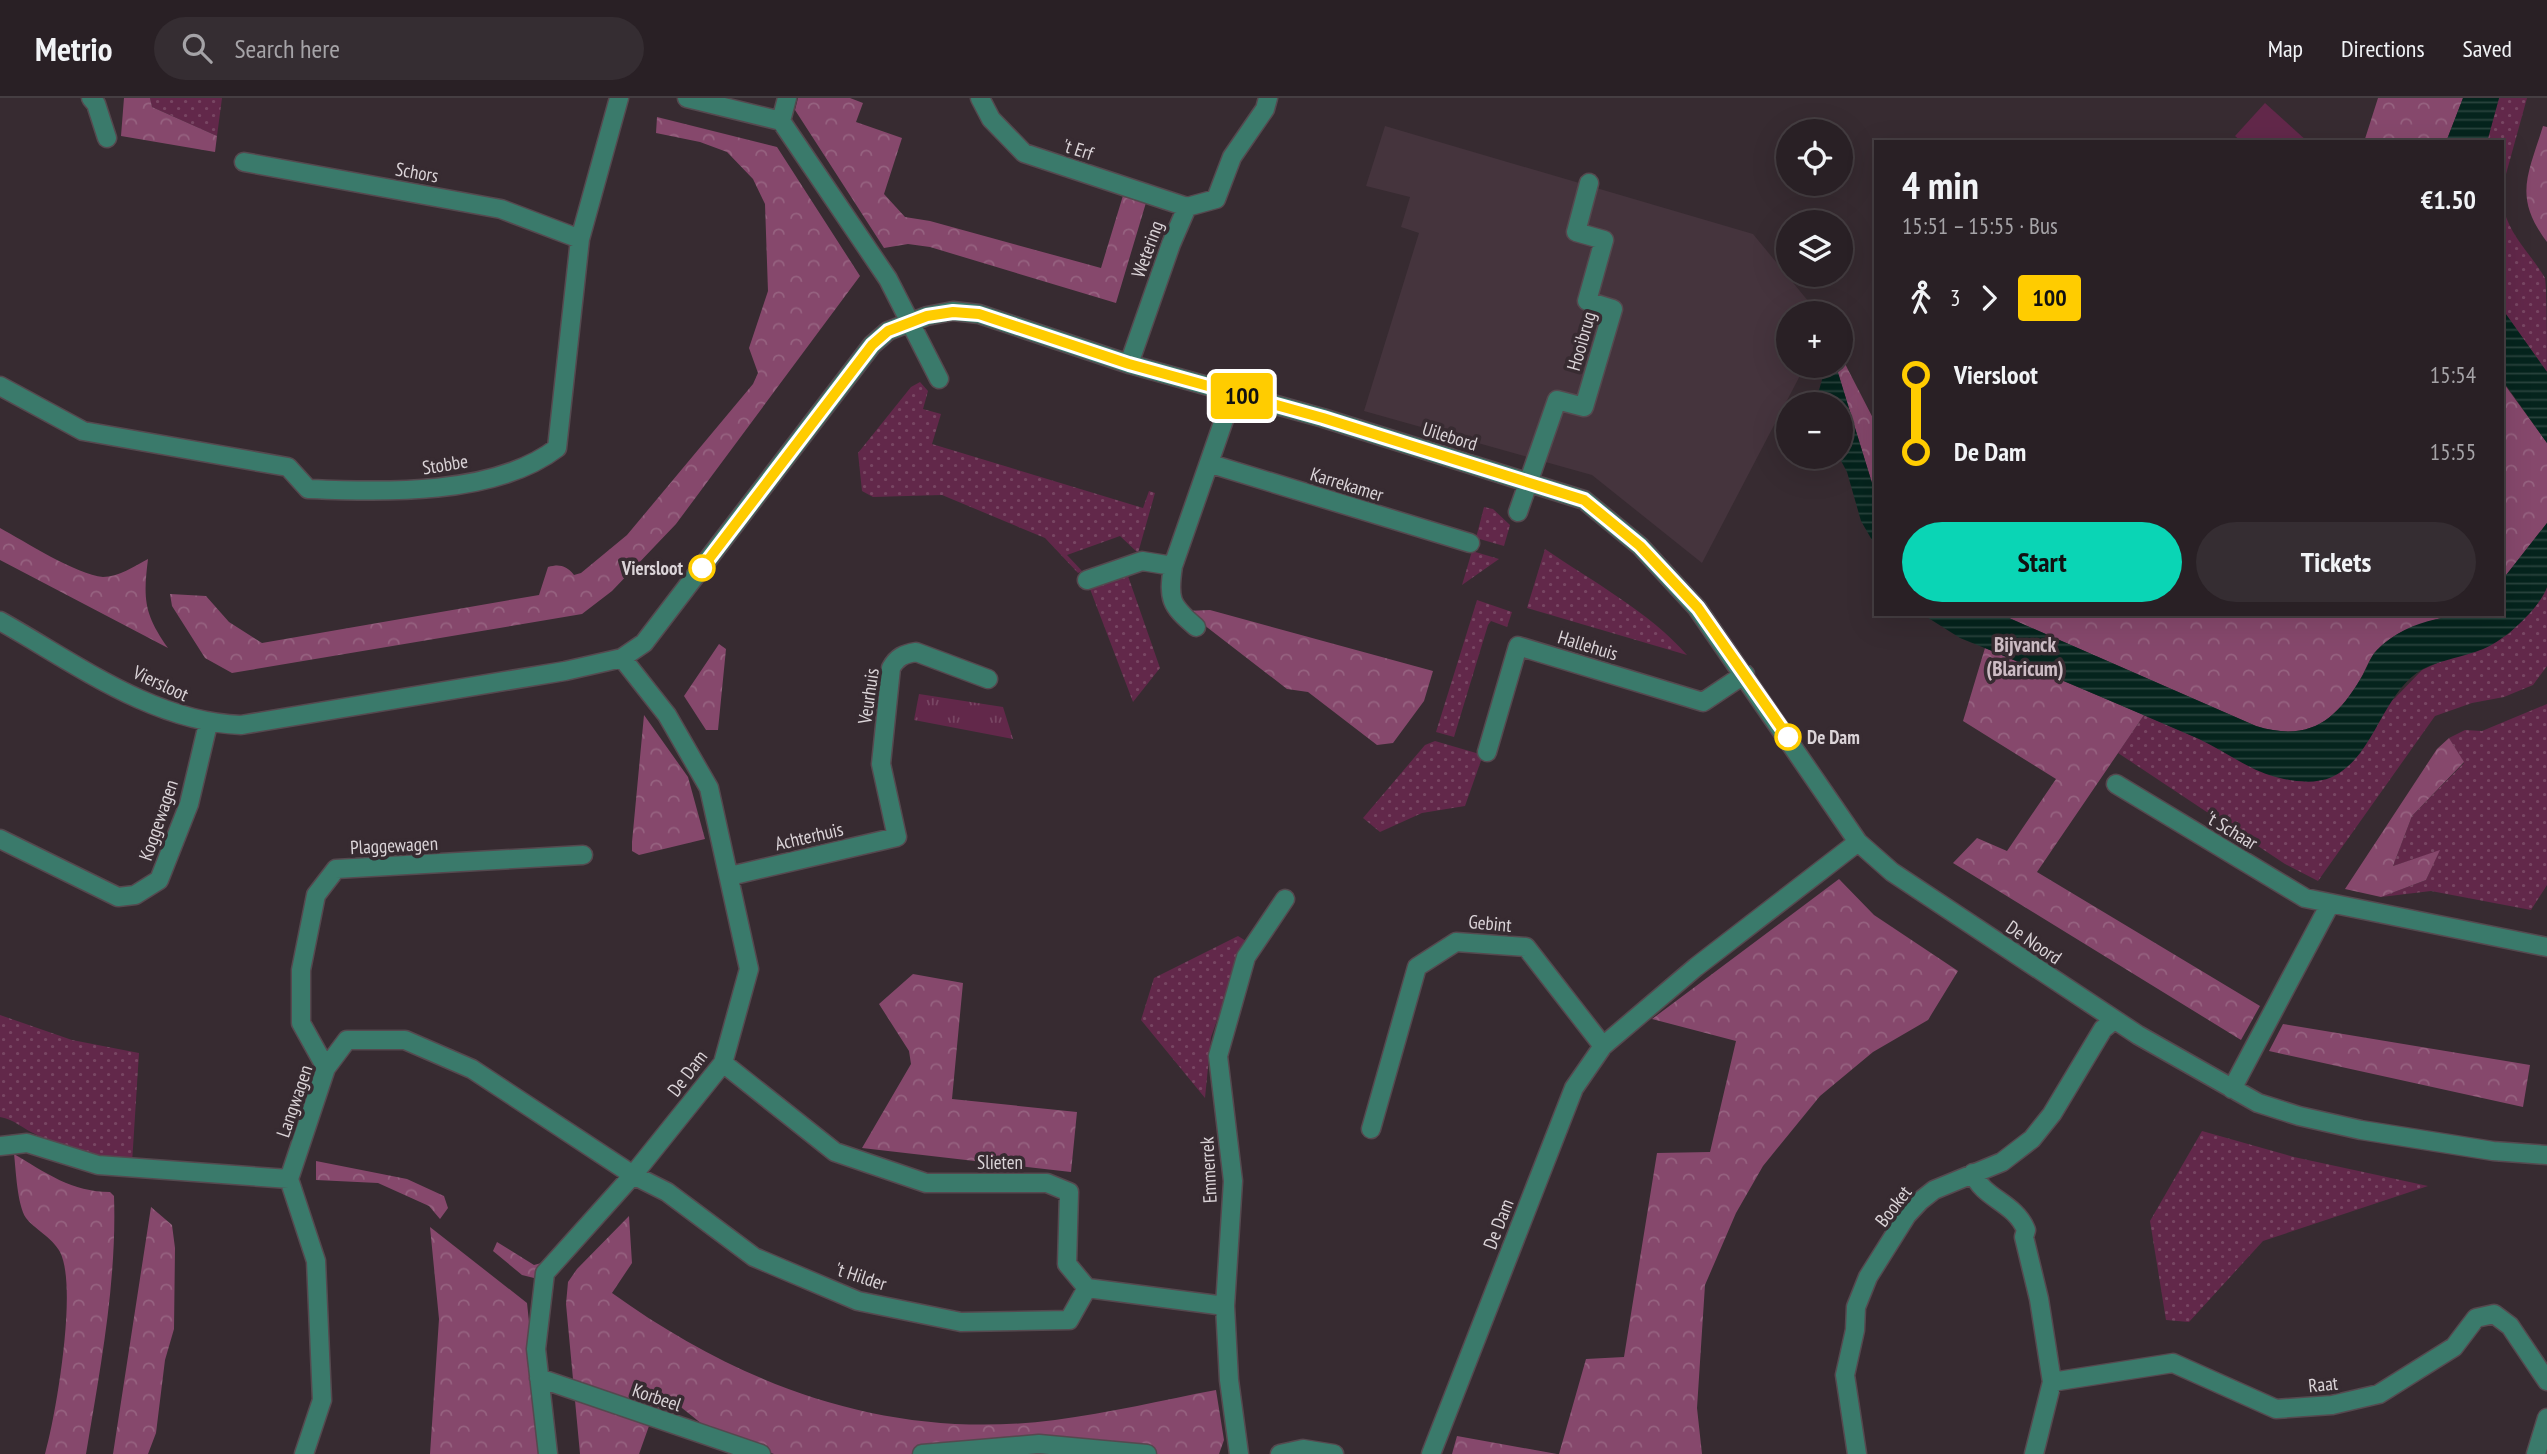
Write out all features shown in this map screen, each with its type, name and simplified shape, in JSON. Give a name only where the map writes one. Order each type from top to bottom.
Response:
[{"type":"street","points":[[91,98],[96,104],[107,138]]},
{"type":"street","name":"Stobbe","points":[[0,386],[83,431],[288,467],[308,489],[400,492],[497,476],[538,463],[557,448],[580,239],[619,98]]},
{"type":"street","points":[[687,98],[781,121],[888,279],[939,379]]},
{"type":"street","points":[[781,121],[787,98]]},
{"type":"street","name":"'t Erf","points":[[981,98],[991,118],[1024,153],[1187,207]]},
{"type":"street","name":"Wetering","points":[[1129,364],[1171,243],[1187,207],[1216,199],[1232,157],[1265,110],[1268,98]]},
{"type":"street","name":"Schors","points":[[244,162],[501,209],[580,239]]},
{"type":"street","name":"Hooibrug","points":[[1518,512],[1557,400],[1584,407],[1613,309],[1587,301],[1604,240],[1576,232],[1589,183]]},
{"type":"street","name":"Viersloot","points":[[0,621],[172,714],[208,724],[241,725],[565,671],[622,658],[644,643],[872,345],[888,331],[953,312],[979,314],[1129,364],[1233,394]]},
{"type":"street","points":[[1196,626],[1178,612],[1170,598],[1173,566],[1211,464],[1233,394]]},
{"type":"street","name":"Uilebord","points":[[1233,394],[1584,500],[1640,546]]},
{"type":"street","name":"Karrekamer","points":[[1211,464],[1470,543]]},
{"type":"street","name":"De Noord","points":[[1640,546],[1698,608],[1858,842],[1892,872],[2114,1020],[2232,1089],[2277,1110],[2330,1124],[2493,1151],[2547,1155]]},
{"type":"street","points":[[1087,580],[1142,561],[1173,566]]},
{"type":"street","name":"Hallehuis","points":[[1487,752],[1518,646],[1703,702],[1745,674]]},
{"type":"street","name":"Veurhuis","points":[[898,837],[881,764],[891,668],[903,654],[916,652],[988,679]]},
{"type":"street","name":"De Dam","points":[[548,1454],[536,1349],[545,1273],[633,1175],[723,1063],[749,969],[709,788],[667,715],[622,658]]},
{"type":"street","name":"Koggewagen","points":[[0,839],[118,897],[149,889],[164,871],[189,804],[208,724]]},
{"type":"street","name":"'t Schaar","points":[[2116,784],[2305,898],[2547,947]]},
{"type":"street","name":"Achterhuis","points":[[730,876],[898,837]]},
{"type":"street","name":"De Dam","points":[[1430,1454],[1574,1088],[1603,1046],[1696,967],[1858,842]]},
{"type":"street","name":"Plaggewagen","points":[[326,1068],[301,1023],[301,970],[316,895],[336,869],[583,855]]},
{"type":"street","name":"Emmerrek","points":[[1239,1454],[1229,1380],[1225,1306],[1233,1181],[1218,1056],[1246,957],[1285,899]]},
{"type":"street","points":[[2232,1089],[2330,904]]},
{"type":"street","name":"Gebint","points":[[1371,1129],[1417,967],[1456,942],[1526,947],[1603,1046]]},
{"type":"street","name":"Booket","points":[[1857,1454],[1845,1376],[1855,1330],[1856,1307],[1866,1282],[1907,1215],[1920,1200],[1934,1190],[2002,1162],[2032,1139],[2103,1030],[2114,1020]]},
{"type":"street","name":"Langwagen","points":[[289,1179],[326,1068],[347,1040],[405,1040],[472,1069],[633,1175]]},
{"type":"street","name":"Slieten","points":[[723,1063],[835,1152],[926,1182],[1047,1182],[1069,1192],[1066,1264],[1087,1287]]},
{"type":"street","points":[[0,1146],[27,1143],[97,1165],[289,1179],[316,1261],[322,1400],[304,1454]]},
{"type":"street","points":[[1973,1174],[1978,1185],[2014,1210],[2026,1230],[2024,1237],[2039,1299],[2052,1382],[2034,1454]]},
{"type":"street","name":"'t Hilder","points":[[633,1175],[667,1192],[754,1257],[858,1301],[961,1322],[1069,1320],[1087,1287]]},
{"type":"street","points":[[1087,1287],[1225,1306]]},
{"type":"street","name":"Raat","points":[[2052,1382],[2173,1363],[2276,1409],[2332,1405],[2379,1394],[2454,1347],[2476,1318],[2494,1314],[2510,1326],[2547,1381]]},
{"type":"street","name":"Korbeel","points":[[539,1378],[761,1454]]},
{"type":"street","points":[[2536,1454],[2547,1418]]},
{"type":"street","points":[[922,1454],[1039,1444],[1147,1454]]},
{"type":"street","points":[[1280,1454],[1303,1449],[1334,1454]]},
{"type":"shaded area","points":[[2463,98],[2499,98],[2488,140],[2447,140]]},
{"type":"shaded area","points":[[1385,126],[1753,234],[1776,262],[1776,287],[1797,287],[1808,301],[1776,301],[1776,378],[1799,378],[1791,392],[1776,392],[1776,421],[1702,563],[1592,475],[1364,411],[1419,233],[1401,227],[1410,197],[1366,186]]},
{"type":"shaded area","points":[[2504,311],[2547,372],[2547,443],[2504,382]]},
{"type":"shaded area","points":[[1823,378],[1840,378],[1844,392],[1818,392]]},
{"type":"shaded area","points":[[1853,421],[1874,490],[1874,544],[1861,521],[1845,469],[1853,469]]},
{"type":"shaded area","points":[[2547,523],[2547,587],[2529,614],[2491,645],[2423,669],[2397,693],[2359,755],[2347,767],[2332,777],[2306,782],[2259,771],[2199,739],[1960,638],[1925,616],[2005,616],[2256,726],[2291,731],[2305,729],[2330,717],[2351,693],[2375,653],[2405,630],[2452,616],[2504,616],[2504,578]]},
{"type":"green space","points":[[124,98],[150,98],[152,107],[217,136],[215,152],[121,136]]},
{"type":"green space","points":[[150,98],[222,98],[217,136],[152,107]]},
{"type":"green space","points":[[798,98],[850,98],[863,103],[856,122],[902,138],[884,194],[905,217],[930,221],[1101,268],[1125,189],[1148,196],[1116,303],[930,247],[908,244],[884,248],[795,110]]},
{"type":"green space","points":[[2378,98],[2463,98],[2447,140],[2365,140]]},
{"type":"green space","points":[[2499,98],[2527,98],[2504,181],[2504,140],[2488,140]]},
{"type":"green space","points":[[2265,103],[2306,140],[2240,140],[2235,136]]},
{"type":"green space","points":[[657,117],[777,147],[860,276],[676,524],[612,591],[582,614],[232,673],[205,658],[172,606],[170,594],[206,596],[229,622],[262,643],[539,595],[548,567],[562,566],[574,575],[581,573],[627,535],[753,384],[758,373],[749,348],[768,291],[765,204],[753,179],[727,152],[700,142],[656,133]]},
{"type":"green space","points":[[2543,126],[2547,127],[2547,242],[2536,226],[2527,198],[2529,172]]},
{"type":"green space","points":[[2504,210],[2514,233],[2545,278],[2547,372],[2504,311]]},
{"type":"green space","points":[[1840,378],[1852,378],[1874,420],[1874,490],[1853,421],[1853,392],[1844,392]]},
{"type":"green space","points":[[920,382],[928,391],[923,409],[941,414],[932,444],[1143,508],[1149,491],[1155,493],[1138,553],[1120,536],[1067,555],[1082,571],[1078,573],[1045,538],[942,495],[873,497],[862,491],[858,453],[911,387]]},
{"type":"green space","points":[[2504,384],[2547,443],[2547,523],[2504,578]]},
{"type":"green space","points":[[1484,507],[1493,509],[1510,525],[1504,546],[1476,538]]},
{"type":"green space","points":[[0,528],[65,564],[92,575],[115,575],[148,559],[147,606],[154,625],[168,648],[0,560]]},
{"type":"green space","points":[[1545,549],[1638,611],[1687,655],[1527,608]]},
{"type":"green space","points":[[1472,551],[1499,559],[1462,585]]},
{"type":"green space","points":[[1128,576],[1160,668],[1133,702],[1090,589]]},
{"type":"green space","points":[[2547,587],[2547,666],[2533,685],[2504,697],[2472,703],[2435,716],[2318,881],[2285,864],[2118,753],[2144,715],[2265,772],[2295,779],[2395,698],[2422,670],[2453,656],[2483,649],[2510,633]]},
{"type":"green space","points":[[1477,600],[1512,612],[1507,627],[1491,621],[1488,625],[1454,737],[1436,732]]},
{"type":"green space","points":[[1210,610],[1433,671],[1424,701],[1393,743],[1377,745],[1308,692],[1287,689],[1186,611]]},
{"type":"green space","points":[[2005,616],[2448,616],[2413,627],[2385,643],[2372,656],[2361,678],[2341,706],[2318,724],[2291,731],[2256,726]]},
{"type":"green space","points":[[719,644],[726,649],[718,730],[706,730],[684,696]]},
{"type":"green space","points":[[1985,648],[2144,715],[2037,872],[2260,1006],[2241,1040],[1953,863],[1977,838],[2007,851],[2056,779],[1963,721]]},
{"type":"green space","points":[[919,694],[1003,707],[1013,739],[914,720]]},
{"type":"green space","points":[[2547,704],[2547,885],[2531,910],[2431,891],[2381,897],[2426,880],[2439,851],[2393,866],[2412,816],[2464,763],[2449,738],[2465,730],[2482,731]]},
{"type":"green space","points":[[644,715],[688,777],[705,839],[639,855],[632,851],[632,842]]},
{"type":"green space","points":[[2449,738],[2464,762],[2412,816],[2393,866],[2440,850],[2426,880],[2381,897],[2345,889],[2437,749]]},
{"type":"green space","points":[[1435,741],[1483,755],[1465,806],[1422,813],[1380,832],[1363,818],[1425,745]]},
{"type":"green space","points":[[1839,879],[1874,915],[1958,971],[1928,1020],[1873,1052],[1820,1096],[1763,1166],[1736,1213],[1705,1285],[1697,1408],[1702,1454],[1559,1454],[1586,1359],[1624,1357],[1657,1153],[1710,1152],[1736,1041],[1652,1019]]},
{"type":"green space","points":[[1238,936],[1246,941],[1211,1037],[1205,1098],[1141,1020],[1154,978]]},
{"type":"green space","points":[[913,974],[963,983],[952,1099],[1077,1112],[1071,1172],[862,1148],[911,1064],[909,1051],[879,1004]]},
{"type":"green space","points":[[0,1015],[72,1040],[139,1053],[132,1163],[96,1157],[69,1148],[0,1117]]},
{"type":"green space","points":[[2283,1024],[2530,1065],[2523,1107],[2269,1051]]},
{"type":"green space","points":[[2202,1131],[2294,1157],[2428,1186],[2263,1241],[2189,1322],[2166,1320],[2150,1221]]},
{"type":"green space","points":[[14,1154],[71,1185],[110,1192],[114,1196],[110,1293],[86,1454],[45,1454],[55,1411],[63,1352],[67,1293],[65,1269],[57,1247],[29,1222],[23,1212]]},
{"type":"green space","points":[[316,1161],[407,1179],[444,1196],[448,1208],[440,1219],[429,1206],[378,1183],[316,1180]]},
{"type":"green space","points":[[151,1207],[172,1225],[175,1248],[174,1329],[165,1360],[156,1433],[148,1454],[113,1454]]},
{"type":"green space","points":[[629,1216],[632,1263],[612,1293],[662,1327],[714,1356],[767,1380],[822,1400],[878,1414],[935,1422],[994,1424],[1075,1417],[1216,1390],[1224,1440],[1219,1454],[774,1454],[712,1432],[677,1404],[649,1426],[639,1454],[580,1454],[566,1304],[568,1282],[577,1269]]},
{"type":"green space","points":[[430,1227],[527,1303],[543,1454],[430,1454],[439,1319]]},
{"type":"green space","points":[[497,1242],[534,1265],[549,1261],[538,1279],[522,1275],[493,1251]]},
{"type":"green space","points":[[1457,1436],[1557,1454],[1452,1454]]},
{"type":"bus line","name":"100","points":[[702,568],[872,345],[888,331],[927,316],[953,312],[979,314],[1129,364],[1323,418],[1584,500],[1640,546],[1698,608],[1788,737]]},
{"type":"place","name":"Viersloot","points":[[702,568]]},
{"type":"place","name":"De Dam","points":[[1788,737]]},
{"type":"district","name":"Bijvanck (Blaricum)","points":[[2025,657]]}]
